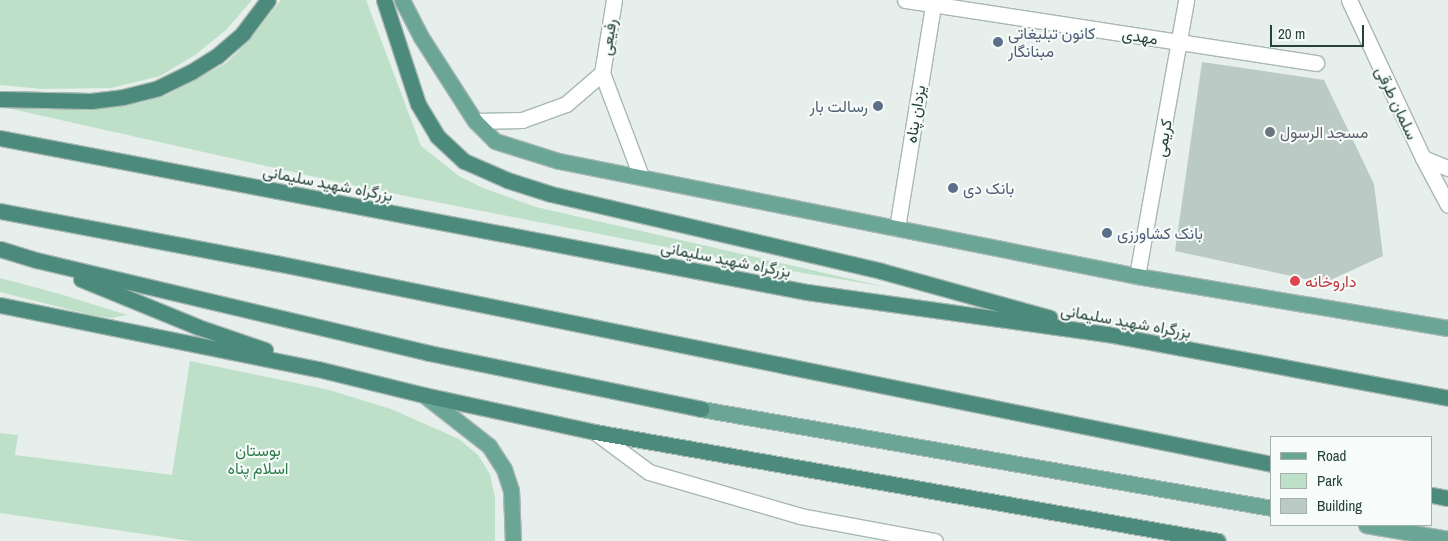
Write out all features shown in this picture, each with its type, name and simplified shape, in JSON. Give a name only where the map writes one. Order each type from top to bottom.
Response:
[{"type":"highway","points":[[0,100],[91,101],[123,98],[158,88],[191,72],[217,56],[243,33],[268,0]]},
{"type":"highway","points":[[384,0],[418,104],[438,136],[464,160],[472,164],[507,180],[551,194],[881,271],[1107,334]]},
{"type":"highway","name":"بزرگراه شهید سلیمانی","points":[[0,138],[807,292],[1107,334],[1448,398]]},
{"type":"highway","points":[[0,212],[286,265],[1270,464]]},
{"type":"highway","points":[[0,249],[36,260],[430,353],[701,409]]},
{"type":"highway","points":[[36,260],[198,326],[318,369]]},
{"type":"highway","points":[[0,305],[318,369],[424,395],[595,432],[1218,541]]},
{"type":"highway","points":[[1433,495],[1448,498]]},
{"type":"main road","points":[[402,0],[422,38],[475,121],[495,141],[559,161],[1137,276],[1448,328]]},
{"type":"main road","points":[[424,395],[489,446],[504,469],[511,490],[514,523],[513,541]]},
{"type":"main road","points":[[701,409],[1270,508]]},
{"type":"main road","points":[[1372,526],[1448,539]]},
{"type":"street","name":"رفیعی","points":[[602,73],[614,0]]},
{"type":"street","name":"مهدی","points":[[905,0],[934,2],[1316,63]]},
{"type":"street","name":"کریمی","points":[[1137,276],[1186,0]]},
{"type":"street","name":"سلمان طرقی","points":[[1349,0],[1423,158],[1448,206]]},
{"type":"street","name":"یزدان پناه","points":[[897,228],[934,2]]},
{"type":"street","points":[[475,121],[522,120],[566,104],[602,73],[641,176]]},
{"type":"street","points":[[1423,158],[1448,168]]},
{"type":"street","points":[[595,432],[649,472],[800,516],[935,541]]},
{"type":"green space","points":[[0,0],[252,0],[226,30],[195,55],[160,76],[111,88],[42,89],[0,85]]},
{"type":"green space","points":[[281,0],[366,0],[421,146],[459,176],[483,188],[536,207],[886,287],[762,266],[365,188],[7,108],[110,107],[139,103],[165,96],[226,63],[247,43]]},
{"type":"green space","points":[[0,278],[127,315],[112,318],[91,315],[0,292]]},
{"type":"green space","name":"بوستان اسلام پناه","points":[[190,361],[329,390],[391,409],[459,439],[478,455],[490,474],[495,498],[495,541],[191,541],[0,513],[0,433],[18,435],[15,455],[172,475]]},
{"type":"building","name":"مسجد الرسول","points":[[1202,62],[1324,80],[1374,184],[1383,256],[1324,283],[1175,251]]},
{"type":"place","name":"کانون تبلیغاتی مبنانگار","points":[[998,42]]},
{"type":"place","name":"رسالت بار","points":[[878,106]]},
{"type":"place","name":"مسجد الرسول","points":[[1270,132]]},
{"type":"place","name":"بانک دی","points":[[953,188]]},
{"type":"place","name":"بانک کشاورزی","points":[[1107,233]]},
{"type":"place","name":"داروخانه","points":[[1295,281]]}]
